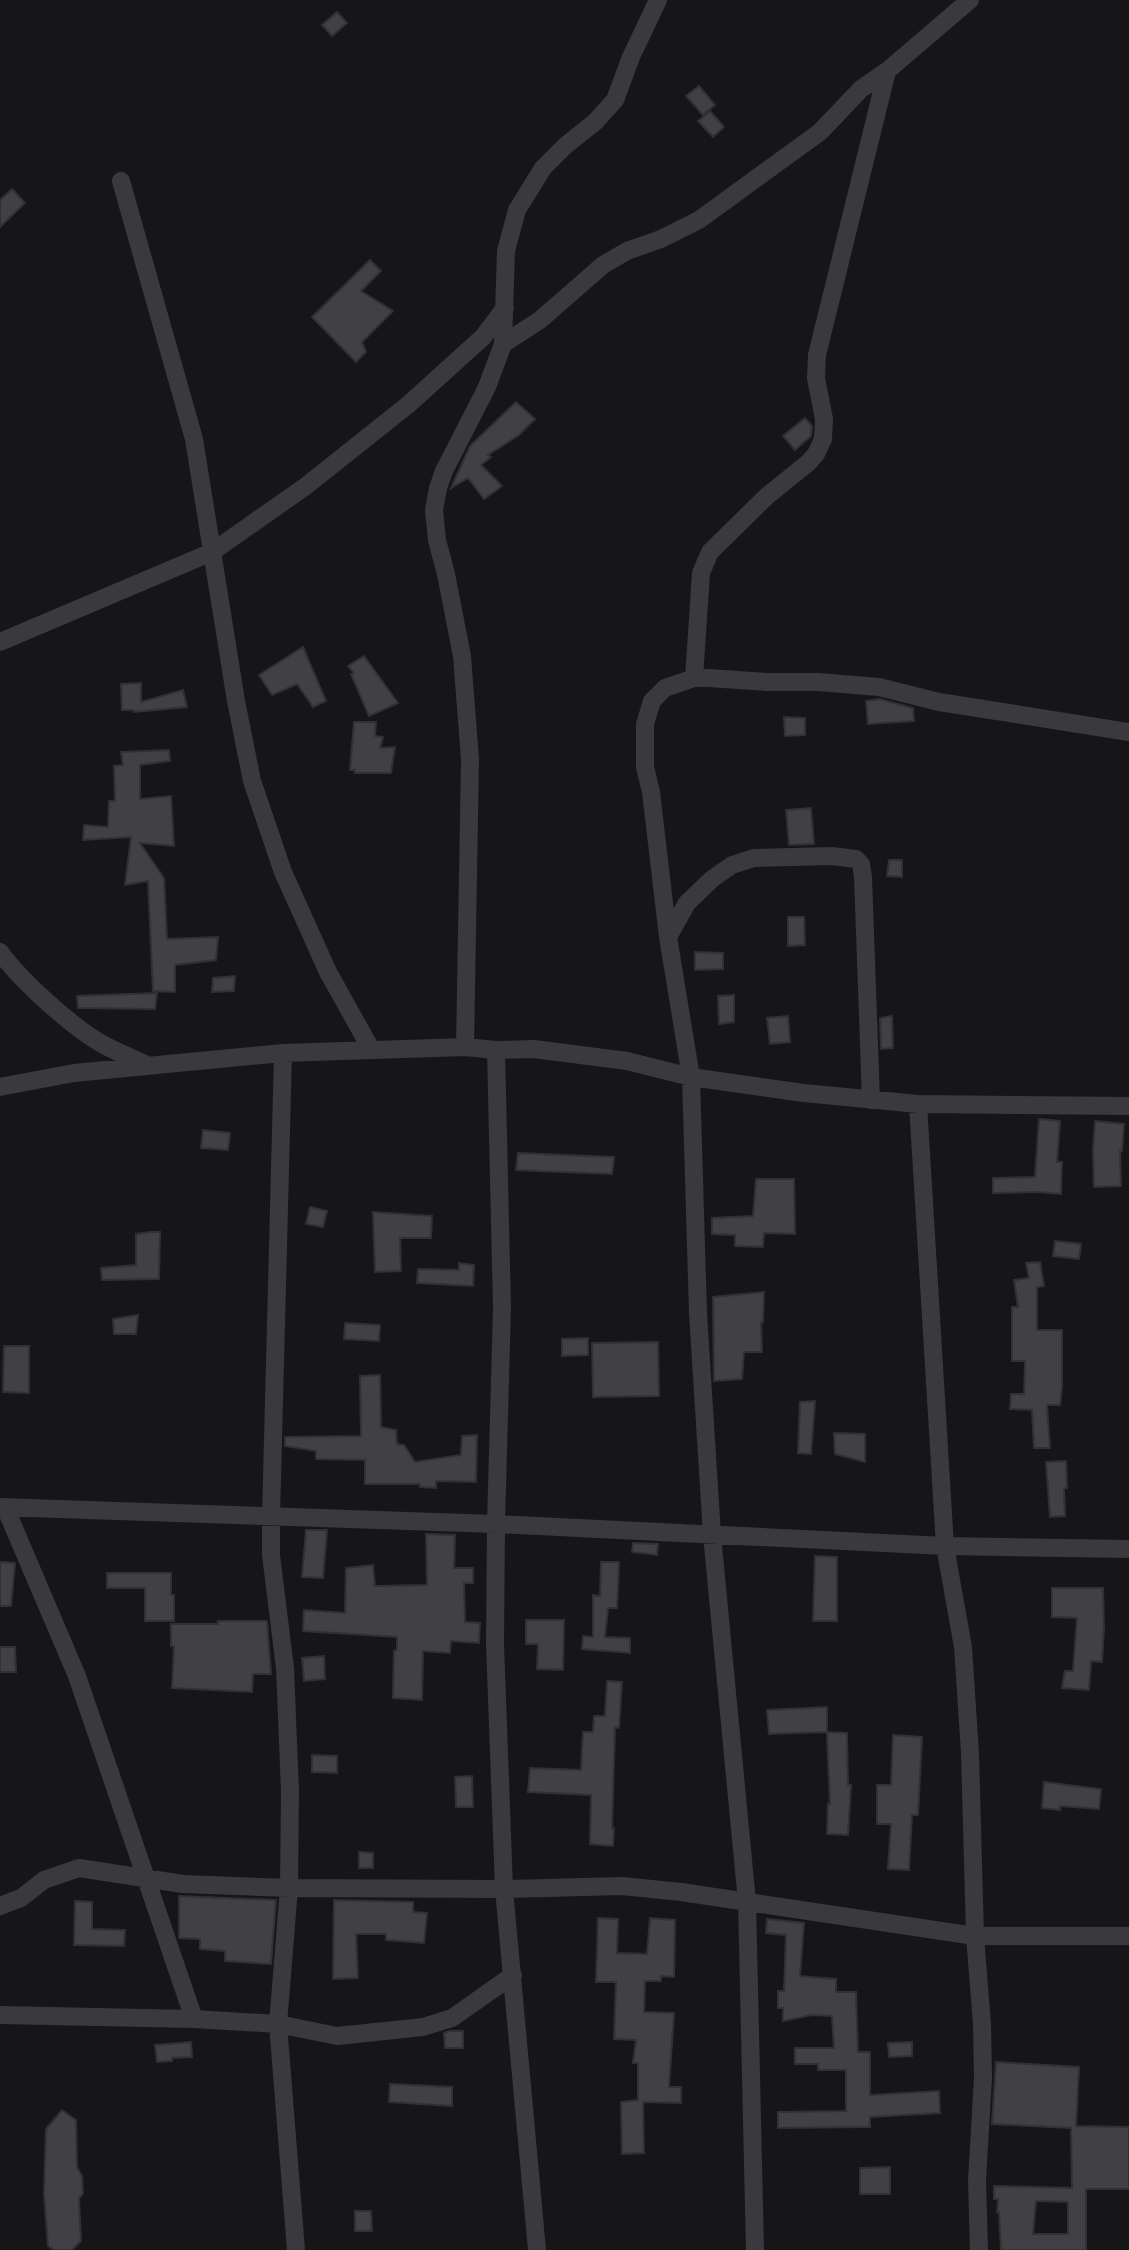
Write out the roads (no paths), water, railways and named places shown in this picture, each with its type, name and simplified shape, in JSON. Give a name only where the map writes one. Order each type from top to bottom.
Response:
[{"type":"street","points":[[465,1047],[470,759],[462,656],[437,540],[434,510],[438,488],[487,387],[503,344],[506,251],[517,210],[543,168],[615,100],[658,0]]},
{"type":"street","points":[[503,344],[540,320],[603,265],[627,251],[661,239],[699,220],[820,132],[861,89],[887,71],[970,0]]},
{"type":"street","points":[[694,678],[701,573],[710,552],[767,496],[808,463],[823,439],[824,419],[816,378],[817,355],[887,71]]},
{"type":"street","points":[[121,181],[194,439],[252,781],[283,872],[328,972],[371,1049]]},
{"type":"street","points":[[0,642],[212,552],[306,486],[409,404],[483,337],[505,308]]},
{"type":"street","points":[[755,2250],[747,1902],[712,1535],[698,1313],[691,1077],[645,767],[645,724],[652,701],[665,688],[694,678],[879,687],[939,702],[1129,732]]},
{"type":"street","points":[[668,937],[687,903],[732,865],[754,858],[832,856],[856,859],[861,864],[863,877],[871,1100]]},
{"type":"street","points":[[0,952],[11,967],[57,1010],[102,1044],[148,1065]]},
{"type":"street","points":[[0,1087],[74,1073],[283,1053],[465,1047],[534,1049],[627,1061],[691,1077],[871,1100],[918,1104],[1129,1106]]},
{"type":"street","points":[[496,1050],[502,1308],[495,1644],[504,1889],[537,2250]]},
{"type":"street","points":[[283,1053],[271,1555],[285,1668],[290,1791],[289,1888],[278,2024],[296,2250]]},
{"type":"street","points":[[918,1104],[945,1546],[963,1647],[970,1753],[983,2078],[977,2180],[979,2250]]},
{"type":"street","points":[[194,2019],[77,1676],[2,1507],[496,1524],[945,1546],[1129,1549]]},
{"type":"street","points":[[0,1906],[21,1898],[44,1880],[79,1868],[183,1884],[289,1888],[622,1886],[975,1936],[1129,1936]]},
{"type":"street","points":[[0,2015],[278,2024],[337,2036],[423,2027],[452,2018],[513,1975]]}]
